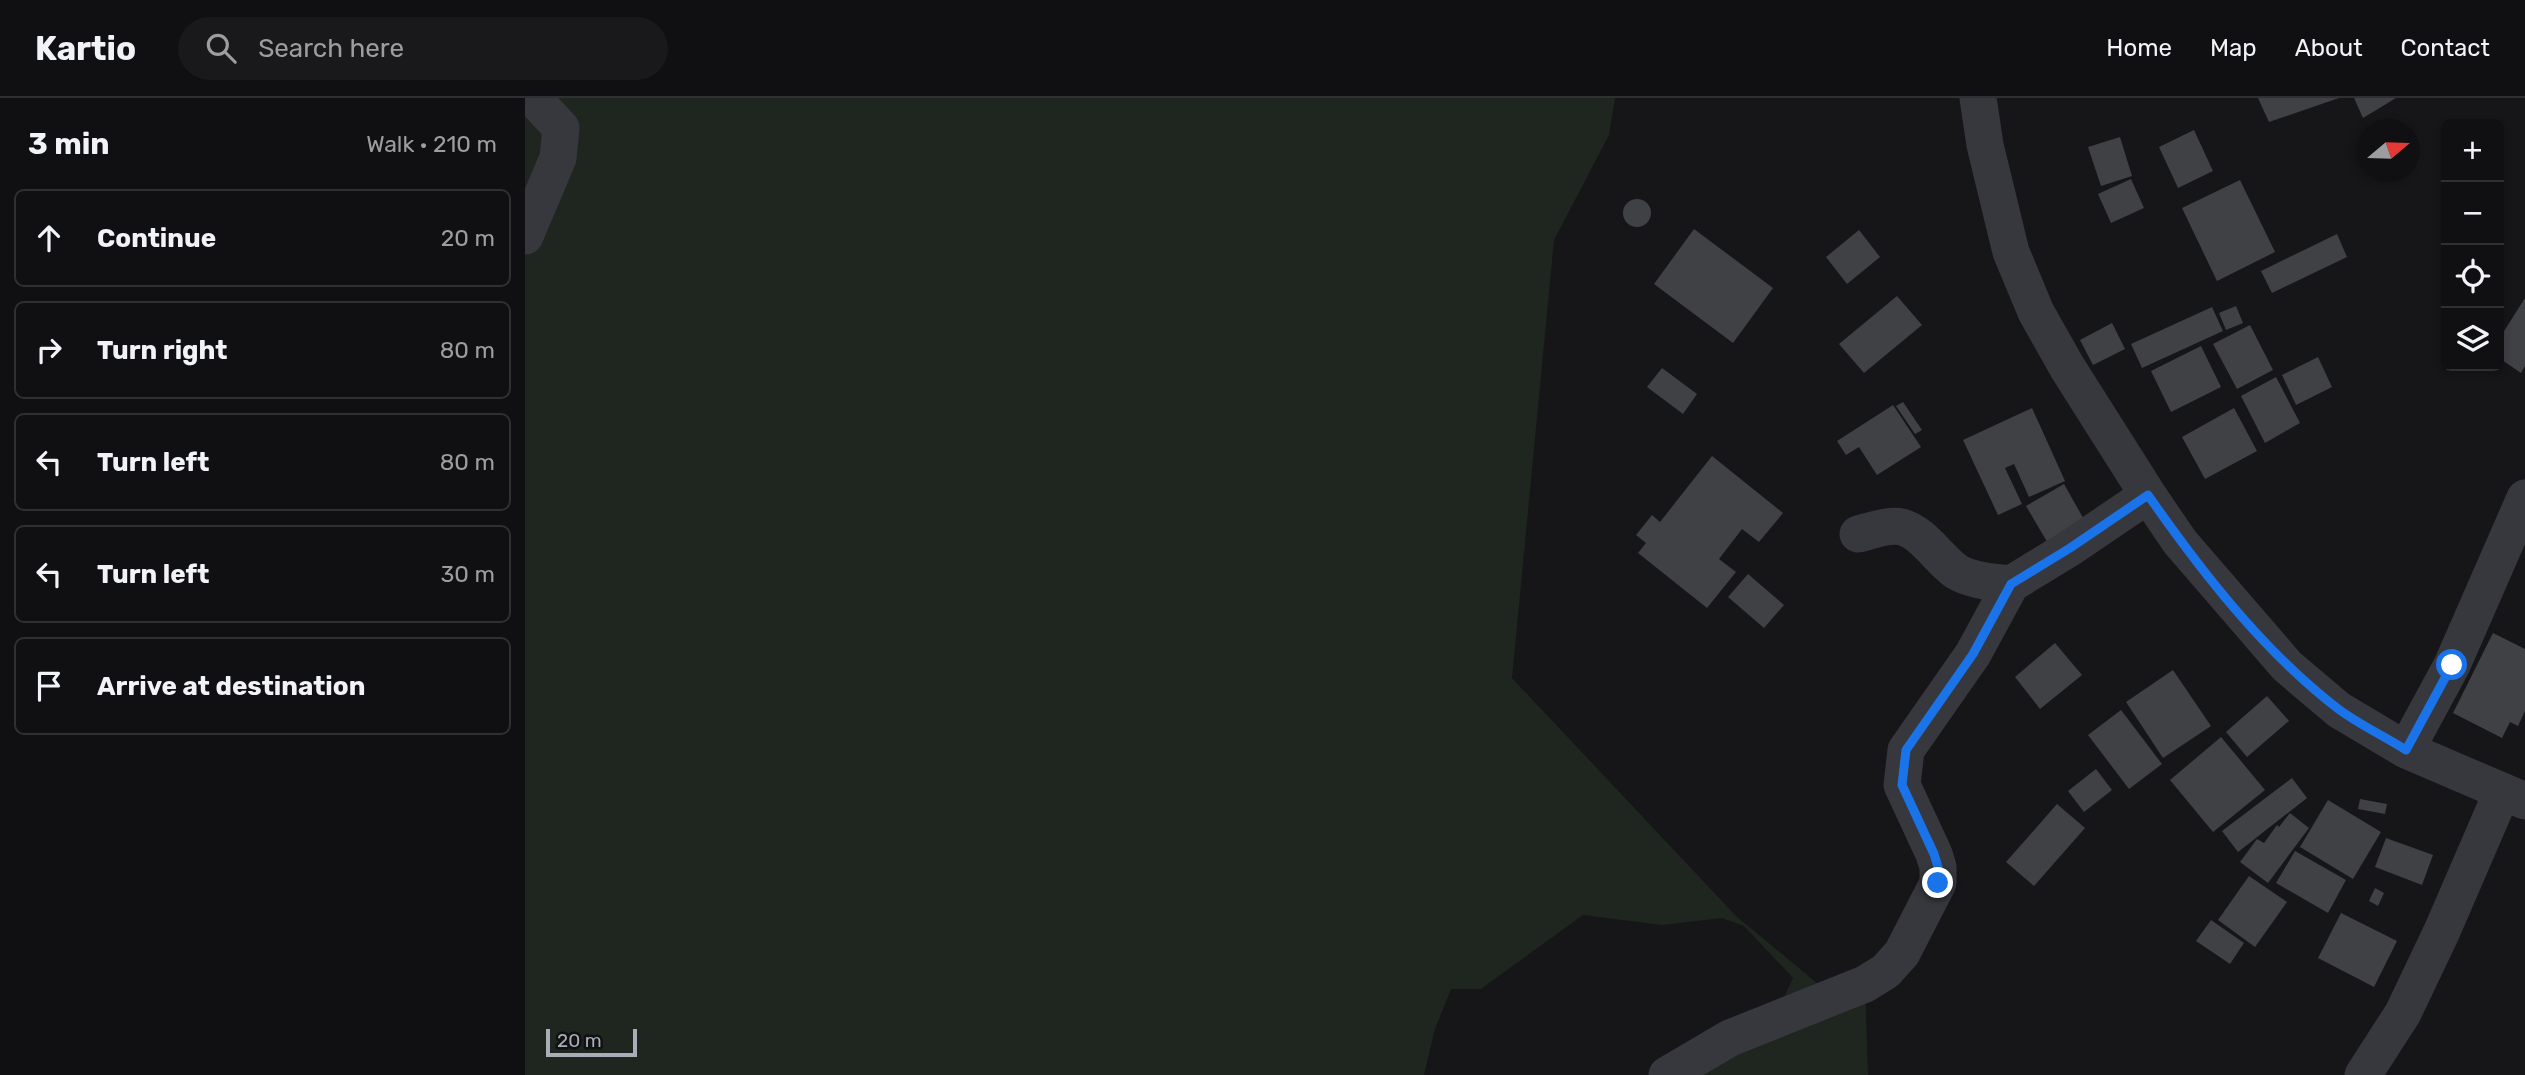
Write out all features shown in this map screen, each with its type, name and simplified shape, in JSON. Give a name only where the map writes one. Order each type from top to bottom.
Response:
[{"type":"street","points":[[525,236],[558,158],[561,128],[530,98]]},
{"type":"street","points":[[1978,98],[1985,145],[2011,252],[2036,312],[2067,367],[2180,542],[2287,666],[2339,710],[2406,750],[2513,796],[2442,931],[2403,1013],[2363,1075]]},
{"type":"street","points":[[1667,1075],[1740,1033],[1865,984],[1886,971],[1902,953],[1938,883],[1938,867],[1934,854],[1902,785],[1906,750],[1973,654],[2011,584],[2148,495]]},
{"type":"street","points":[[2406,750],[2452,665],[2525,498]]},
{"type":"street","points":[[1858,534],[1901,527],[1914,533],[1959,573],[1986,581],[2011,584]]},
{"type":"shaded area","points":[[525,98],[1615,98],[1609,135],[1554,240],[1512,678],[1736,916],[1823,988],[1865,984],[1868,1075],[1694,1075],[1772,1023],[1793,978],[1744,926],[1722,918],[1662,925],[1583,915],[1481,989],[1451,989],[1435,1029],[1424,1075],[525,1075]]},
{"type":"building","points":[[2258,98],[2339,98],[2269,122]]},
{"type":"building","points":[[2354,98],[2396,98],[2363,118]]},
{"type":"building","points":[[2194,130],[2213,171],[2178,188],[2159,147]]},
{"type":"building","points":[[2120,137],[2132,176],[2101,186],[2088,147]]},
{"type":"building","points":[[2131,179],[2144,208],[2111,223],[2098,194]]},
{"type":"building","points":[[2240,180],[2275,252],[2217,281],[2182,208]]},
{"type":"building","points":[[1637,199],[1647,203],[1651,213],[1647,223],[1637,227],[1627,223],[1623,213],[1627,203]]},
{"type":"building","points":[[1694,229],[1773,288],[1733,343],[1654,284]]},
{"type":"building","points":[[1859,230],[1880,257],[1847,284],[1826,257]]},
{"type":"building","points":[[2337,234],[2347,257],[2272,293],[2261,271]]},
{"type":"building","points":[[1897,296],[1922,325],[1864,373],[1839,344]]},
{"type":"building","points":[[2525,298],[2525,366],[2521,373],[2504,361],[2504,331]]},
{"type":"building","points":[[2236,306],[2243,323],[2226,330],[2219,313]]},
{"type":"building","points":[[2212,307],[2223,331],[2142,368],[2131,344]]},
{"type":"building","points":[[2112,323],[2125,349],[2093,365],[2080,340]]},
{"type":"building","points":[[2250,325],[2273,370],[2237,389],[2213,344]]},
{"type":"building","points":[[2201,346],[2221,387],[2171,412],[2151,371]]},
{"type":"building","points":[[2318,357],[2332,387],[2296,405],[2282,375]]},
{"type":"building","points":[[1662,368],[1697,394],[1683,414],[1647,387]]},
{"type":"building","points":[[2276,377],[2300,423],[2265,443],[2241,396]]},
{"type":"building","points":[[1903,402],[1922,430],[1915,434],[1896,406]]},
{"type":"building","points":[[1893,405],[1921,447],[1877,475],[1859,447],[1846,455],[1837,441]]},
{"type":"building","points":[[2032,408],[2065,481],[2029,497],[2014,464],[2005,468],[2022,504],[1998,515],[1963,440]]},
{"type":"building","points":[[2234,408],[2257,451],[2205,479],[2182,437]]},
{"type":"building","points":[[1712,456],[1783,513],[1759,542],[1742,529],[1719,559],[1736,572],[1707,608],[1638,553],[1646,543],[1636,535],[1652,515],[1660,522]]},
{"type":"building","points":[[2064,484],[2086,523],[2049,545],[2026,506]]},
{"type":"building","points":[[1748,574],[1784,605],[1764,628],[1728,597]]},
{"type":"building","points":[[2493,633],[2525,649],[2525,711],[2518,726],[2510,722],[2502,738],[2453,713]]},
{"type":"building","points":[[2055,643],[2082,675],[2040,709],[2015,677]]},
{"type":"building","points":[[2173,670],[2211,726],[2163,758],[2126,702]]},
{"type":"building","points":[[2267,696],[2289,721],[2247,757],[2226,732]]},
{"type":"building","points":[[2121,710],[2162,764],[2129,789],[2088,735]]},
{"type":"building","points":[[2221,737],[2265,790],[2213,832],[2170,780]]},
{"type":"building","points":[[2096,769],[2112,790],[2084,812],[2068,791]]},
{"type":"building","points":[[2292,778],[2307,798],[2238,852],[2222,831]]},
{"type":"building","points":[[2360,799],[2387,804],[2385,814],[2358,809]]},
{"type":"building","points":[[2328,800],[2381,832],[2353,879],[2300,847]]},
{"type":"building","points":[[2057,804],[2085,828],[2034,886],[2006,862]]},
{"type":"building","points":[[2290,813],[2309,828],[2268,883],[2240,862],[2257,839],[2264,843]]},
{"type":"building","points":[[2386,838],[2433,855],[2422,885],[2375,867]]},
{"type":"building","points":[[2295,851],[2346,880],[2328,913],[2276,883]]},
{"type":"building","points":[[2249,876],[2287,902],[2255,947],[2218,920]]},
{"type":"building","points":[[2375,888],[2384,893],[2378,906],[2369,901]]},
{"type":"building","points":[[2341,913],[2397,941],[2374,987],[2318,958]]},
{"type":"building","points":[[2211,920],[2244,943],[2230,964],[2196,941]]},
{"type":"route","points":[[1938,883],[1938,867],[1934,854],[1902,785],[1906,750],[1973,654],[2011,584],[2148,495],[2180,542],[2287,666],[2339,710],[2406,750],[2452,665]]}]
